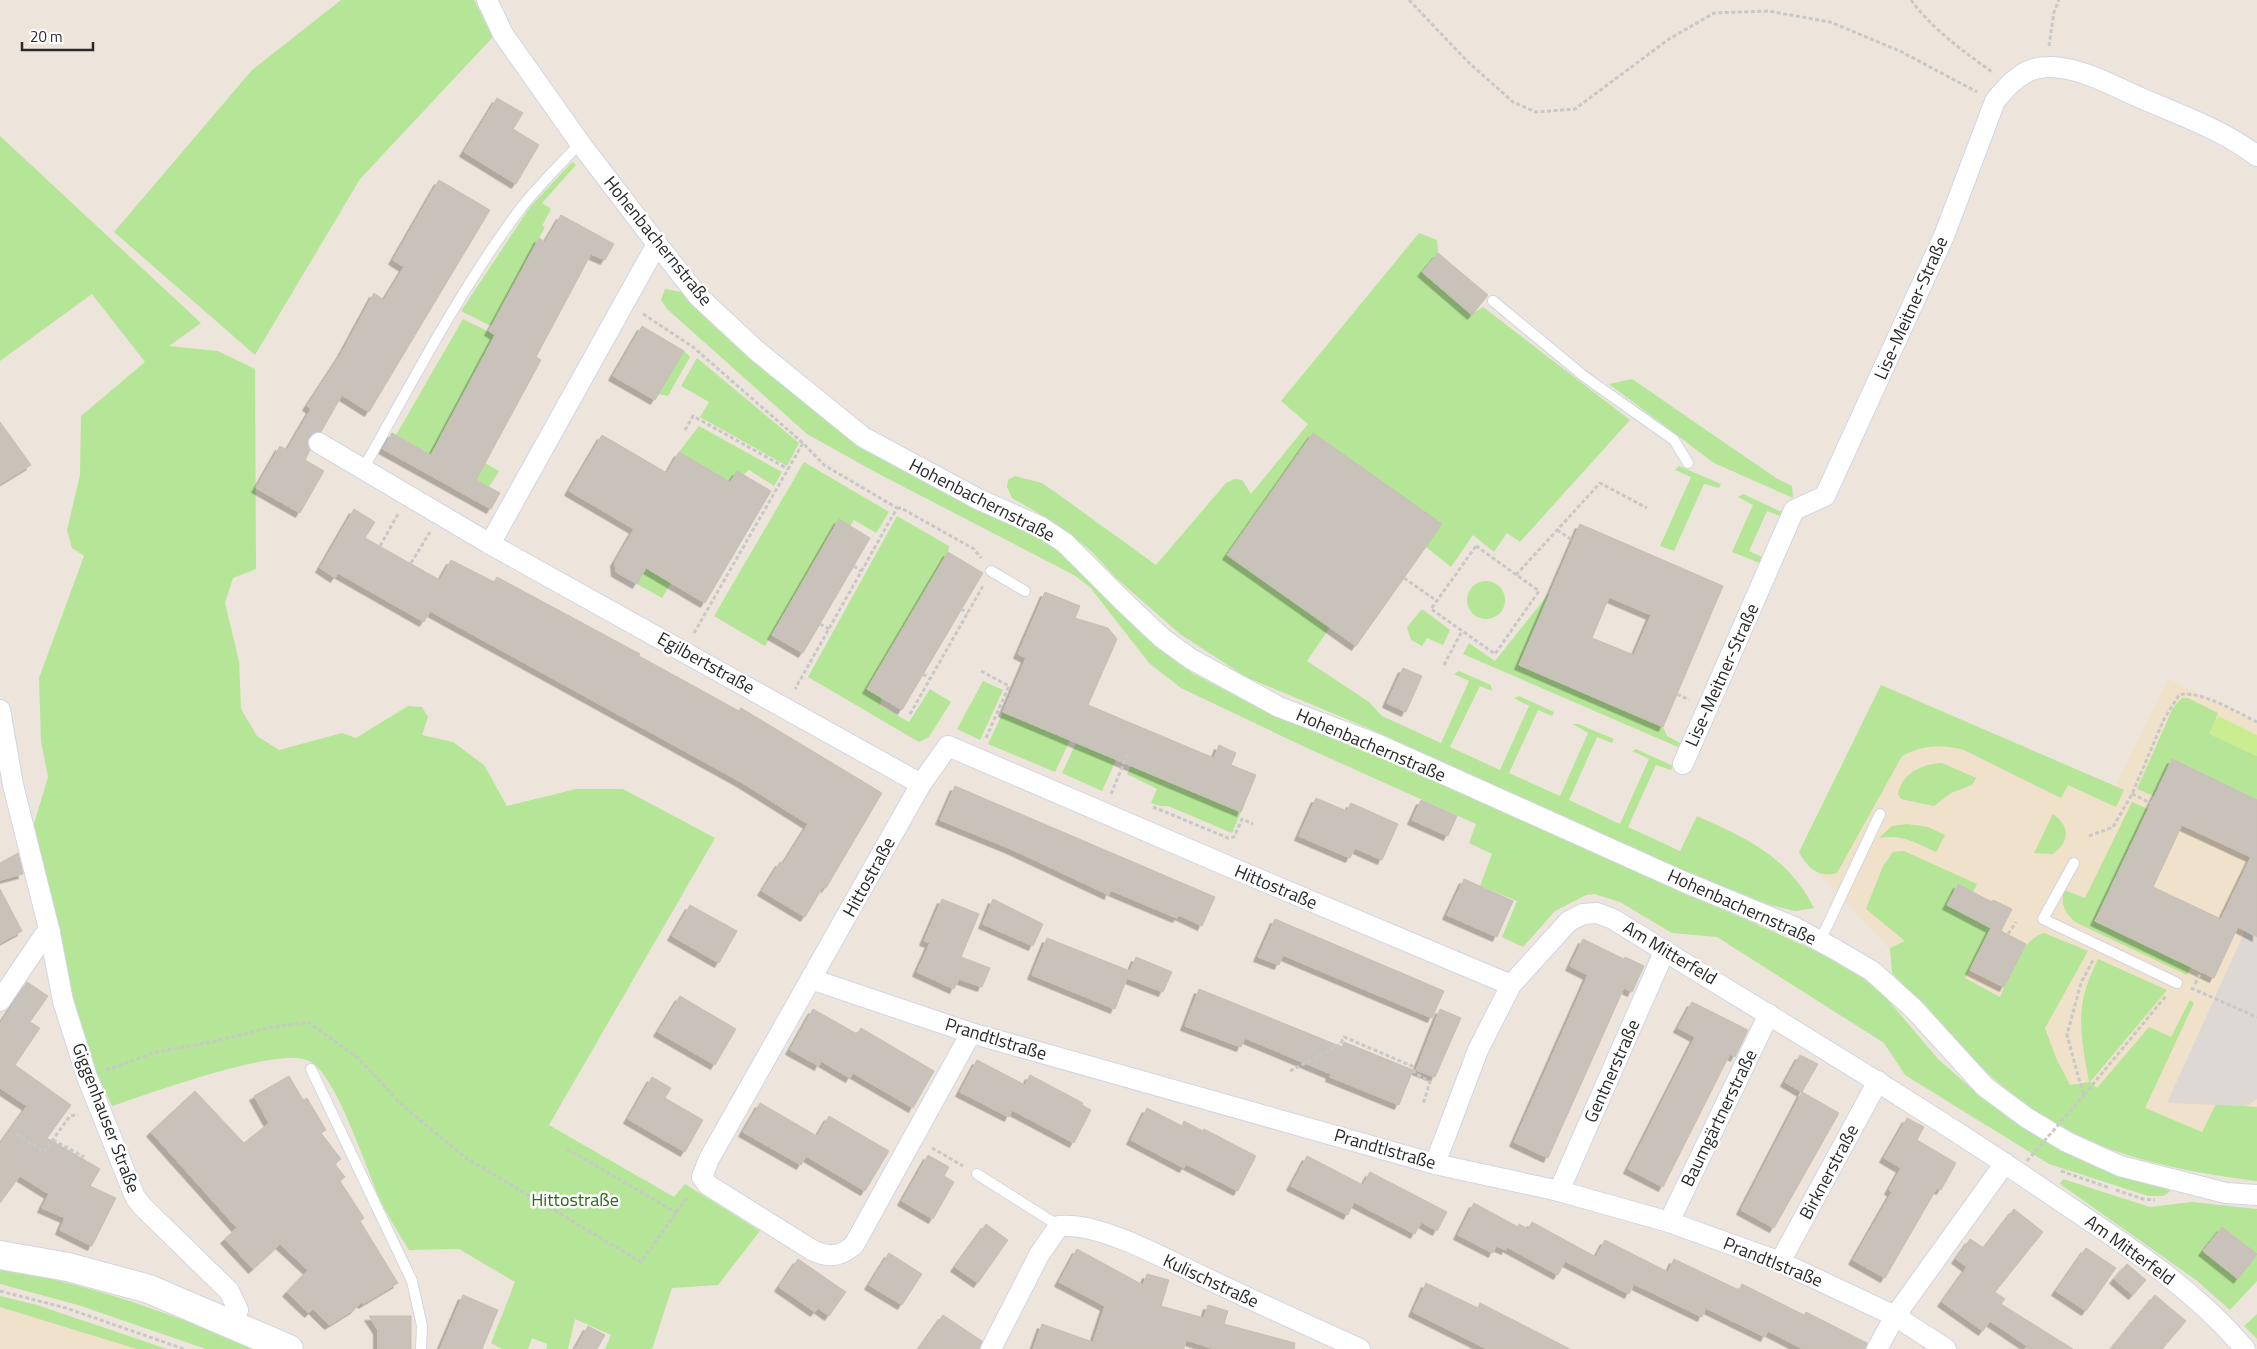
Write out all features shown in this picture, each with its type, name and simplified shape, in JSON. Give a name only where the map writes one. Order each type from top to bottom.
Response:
[{"type":"main road","points":[[0,1255],[68,1268],[149,1289],[289,1349]]},
{"type":"street","name":"Hohenbachernstraße","points":[[487,0],[503,34],[580,144],[699,297],[757,351],[863,438],[978,499],[1041,526],[1065,544],[1130,607],[1190,659],[1279,706],[1377,744],[1682,881],[1794,927],[1820,941],[1872,971],[1914,1009],[1985,1087],[2027,1118],[2067,1142],[2120,1166],[2226,1193],[2257,1195]]},
{"type":"street","name":"Lise-Meitner-Straße","points":[[1683,764],[1794,510],[1825,496],[1944,236],[1996,101],[2009,84],[2031,70],[2047,66]]},
{"type":"street","points":[[2047,66],[2068,70],[2106,83],[2200,124],[2257,156]]},
{"type":"street","points":[[490,544],[657,244]]},
{"type":"street","name":"Egilbertstraße","points":[[319,443],[490,544],[921,784]]},
{"type":"street","name":"Giggenhauser Straße","points":[[0,710],[12,785],[50,933],[63,1000],[87,1077],[135,1197],[229,1291],[238,1307],[233,1324]]},
{"type":"street","name":"Hittostraße","points":[[702,1177],[709,1159],[921,784],[948,746],[1511,985]]},
{"type":"street","name":"Am Mitterfeld","points":[[1435,1164],[1478,1050],[1511,985],[1569,921],[1583,914],[1597,913],[1613,919],[1665,950],[1878,1081],[2005,1163],[2164,1272],[2225,1325],[2245,1349]]},
{"type":"street","points":[[0,1001],[43,937],[50,933]]},
{"type":"street","name":"Gentnerstraße","points":[[1559,1191],[1665,950]]},
{"type":"street","name":"Prandtlstraße","points":[[811,979],[971,1033],[1435,1164],[1559,1191],[1669,1222],[1780,1262],[1895,1316],[1946,1349]]},
{"type":"street","name":"Baumgärtnerstraße","points":[[1669,1222],[1769,1014]]},
{"type":"street","points":[[702,1177],[708,1185],[812,1250],[822,1255],[844,1254],[854,1245],[971,1033]]},
{"type":"street","name":"Birknerstraße","points":[[1780,1262],[1878,1081]]},
{"type":"street","points":[[1877,1349],[1895,1316],[2005,1163]]},
{"type":"street","name":"Kulischstraße","points":[[1059,1226],[1074,1225],[1094,1229],[1360,1349]]},
{"type":"street","points":[[992,1349],[1040,1255],[1059,1226]]},
{"type":"lane","points":[[363,469],[453,313],[508,227],[532,195],[580,144]]},
{"type":"lane","points":[[1493,301],[1585,377],[1674,440],[1688,463]]},
{"type":"lane","points":[[991,571],[1025,591]]},
{"type":"lane","points":[[1820,941],[1880,814]]},
{"type":"lane","points":[[2074,863],[2043,919],[2177,983]]},
{"type":"lane","points":[[311,1069],[412,1281],[422,1326],[421,1349]]},
{"type":"lane","points":[[977,1174],[1059,1226]]},
{"type":"path","points":[[1409,0],[1473,67],[1513,102],[1536,112],[1575,109],[1669,38],[1714,13],[1750,12],[1768,12],[1830,22],[1900,51],[1996,101]]},
{"type":"path","points":[[1911,0],[1919,12],[1959,48],[2009,84]]},
{"type":"path","points":[[2047,66],[2054,12],[2059,0]]},
{"type":"path","points":[[640,311],[693,347],[803,443],[824,465],[897,508],[901,508],[974,549],[991,571],[910,714]]},
{"type":"path","points":[[685,430],[693,416],[788,469]]},
{"type":"path","points":[[694,634],[758,518],[803,443]]},
{"type":"path","points":[[1516,575],[1600,483],[1647,508]]},
{"type":"path","points":[[790,697],[897,508]]},
{"type":"path","points":[[380,546],[399,512]]},
{"type":"path","points":[[411,563],[432,530]]},
{"type":"path","points":[[1558,530],[1572,540]]},
{"type":"path","points":[[1476,546],[1539,591],[1495,654],[1431,609],[1437,601],[1476,546]]},
{"type":"path","points":[[854,566],[861,571]]},
{"type":"path","points":[[723,573],[727,576]]},
{"type":"path","points":[[1404,578],[1437,601]]},
{"type":"path","points":[[961,609],[968,613]]},
{"type":"path","points":[[820,624],[829,629]]},
{"type":"path","points":[[1444,665],[1462,631]]},
{"type":"path","points":[[981,671],[1009,686],[1003,706],[986,739]]},
{"type":"path","points":[[922,674],[930,679]]},
{"type":"path","points":[[2089,836],[2112,827],[2132,794],[2164,719],[2179,694],[2186,692],[2198,695],[2257,722]]},
{"type":"path","points":[[1677,694],[1684,698]]},
{"type":"path","points":[[1103,813],[1128,753]]},
{"type":"path","points":[[2132,794],[2151,803]]},
{"type":"path","points":[[1151,807],[1228,838],[1234,837],[1242,819],[1253,824]]},
{"type":"path","points":[[2008,934],[2016,922]]},
{"type":"path","points":[[2084,1095],[2067,1035],[2081,983],[2099,947]]},
{"type":"path","points":[[2192,989],[2201,972]]},
{"type":"path","points":[[2027,1161],[2177,983],[2257,1017]]},
{"type":"path","points":[[1290,1071],[1340,1045],[1344,1037],[1412,1066],[1415,1072],[1430,1082],[1423,1104]]},
{"type":"path","points":[[17,1134],[44,1152],[70,1116],[101,1113]]},
{"type":"path","points":[[914,1138],[977,1174]]},
{"type":"path","points":[[53,1140],[84,1156]]},
{"type":"path","points":[[567,1149],[676,1212]]},
{"type":"path","points":[[2061,1171],[2143,1199]]},
{"type":"path","points":[[511,1186],[641,1262],[702,1177]]},
{"type":"path","points":[[0,1291],[66,1308],[184,1349]]},
{"type":"shaded area","points":[[2168,679],[2257,723],[2257,1161],[2080,1111],[1937,1000],[1799,852],[1881,685],[2115,786]]},
{"type":"shaded area","points":[[2245,931],[2257,937],[2257,1099],[2246,1106],[2167,1103]]},
{"type":"shaded area","points":[[0,1302],[151,1349],[0,1349]]},
{"type":"green space","points":[[341,0],[474,0],[493,37],[360,179],[255,355],[114,232],[252,70]]},
{"type":"green space","points":[[0,136],[201,323],[169,346],[218,351],[255,369],[256,569],[233,578],[225,603],[239,661],[241,709],[257,736],[279,750],[342,733],[356,738],[408,706],[422,707],[428,717],[422,735],[453,742],[484,765],[507,806],[576,789],[623,789],[715,838],[549,1125],[674,1197],[685,1184],[760,1231],[718,1285],[672,1288],[652,1349],[605,1349],[611,1335],[575,1319],[568,1349],[546,1349],[547,1344],[532,1338],[528,1349],[502,1349],[491,1343],[515,1282],[459,1249],[409,1250],[382,1204],[340,1102],[318,1068],[307,1060],[290,1058],[268,1060],[241,1066],[112,1106],[86,1050],[33,827],[48,777],[41,741],[39,678],[84,556],[72,548],[67,530],[80,475],[81,416],[145,362],[92,294],[0,361]]},
{"type":"green space","points":[[572,162],[576,165],[542,203],[551,209],[542,226],[545,227],[491,326],[461,311],[530,207]]},
{"type":"green space","points":[[1419,233],[1437,240],[1438,253],[1422,272],[1472,314],[1483,307],[1630,420],[1520,542],[1507,533],[1494,552],[1473,535],[1451,567],[1426,547],[1442,524],[1330,627],[1307,661],[1369,702],[1382,716],[1441,743],[1469,681],[1454,674],[1459,671],[1491,685],[1492,691],[1480,686],[1450,747],[1500,770],[1529,706],[1514,698],[1519,696],[1554,712],[1552,716],[1538,710],[1509,773],[1560,796],[1588,733],[1573,724],[1578,724],[1614,739],[1612,743],[1597,737],[1569,800],[1620,824],[1649,759],[1632,751],[1636,749],[1673,766],[1671,770],[1656,765],[1628,827],[1680,851],[1697,816],[1733,833],[1765,851],[1779,862],[1803,890],[1814,908],[1795,911],[1770,905],[1631,851],[1370,729],[1246,677],[1180,634],[1116,578],[1090,550],[1055,523],[1012,498],[1007,487],[1008,480],[1015,476],[1042,483],[1156,565],[1226,483],[1234,479],[1242,480],[1251,494],[1308,424],[1281,401]]},
{"type":"green space","points":[[665,289],[681,292],[717,329],[767,373],[838,428],[1059,548],[1084,569],[1142,634],[1192,673],[1256,706],[1369,751],[1823,954],[1859,975],[1883,994],[1938,1059],[1971,1088],[2009,1115],[2102,1164],[2171,1191],[2163,1196],[2148,1196],[2049,1164],[1905,1075],[1884,1043],[1717,937],[1672,933],[1620,902],[1594,894],[1586,895],[1555,911],[1523,947],[1502,937],[1517,901],[1480,886],[1492,854],[1469,843],[1476,824],[1307,748],[1181,688],[1149,663],[1090,587],[1074,575],[877,473],[807,434],[667,309],[661,300]]},
{"type":"green space","points":[[463,319],[495,335],[440,437],[499,471],[489,487],[396,435]]},
{"type":"green space","points":[[684,351],[690,357],[668,396],[658,394]]},
{"type":"green space","points":[[697,358],[799,443],[787,466],[700,417],[709,402],[681,386]]},
{"type":"green space","points":[[1632,379],[1776,478],[1792,486],[1793,498],[1714,463],[1609,384]]},
{"type":"green space","points":[[699,426],[782,472],[774,486],[749,470],[743,475],[737,471],[662,598],[637,584],[705,468],[679,452]]},
{"type":"green space","points":[[804,462],[889,512],[876,533],[854,520],[850,526],[839,520],[765,646],[714,616]]},
{"type":"green space","points":[[1679,466],[1721,484],[1719,488],[1704,484],[1674,551],[1660,546],[1691,477],[1675,470]]},
{"type":"green space","points":[[1743,494],[1786,514],[1785,518],[1767,511],[1749,551],[1764,558],[1762,564],[1732,552],[1753,505],[1738,497]]},
{"type":"green space","points":[[897,516],[949,546],[948,552],[867,689],[882,698],[880,705],[909,722],[930,689],[951,702],[929,737],[919,742],[808,677]]},
{"type":"green space","points":[[1486,581],[1499,587],[1505,600],[1499,613],[1486,619],[1473,613],[1467,600],[1473,587]]},
{"type":"green space","points":[[1550,592],[1519,665],[1663,727],[1667,736],[1682,744],[1678,747],[1463,654],[1469,643],[1495,661]]},
{"type":"green space","points":[[1422,609],[1450,630],[1443,645],[1427,638],[1422,646],[1411,640],[1407,627]]},
{"type":"green space","points":[[983,681],[1003,690],[980,740],[957,729]]},
{"type":"green space","points":[[1881,685],[2124,790],[2116,807],[2068,785],[2061,798],[1964,750],[1940,746],[1925,748],[1902,756],[1837,873],[1819,873],[1806,863],[1799,852]]},
{"type":"green space","points":[[2182,698],[2188,698],[2218,713],[2210,734],[2257,756],[2257,800],[2172,759],[2154,796],[2137,789],[2173,708]]},
{"type":"green space","points":[[1003,712],[1070,740],[1055,772],[988,744]]},
{"type":"green space","points":[[2218,716],[2257,735],[2257,756],[2209,734]]},
{"type":"green space","points":[[1076,743],[1116,760],[1102,791],[1062,773]]},
{"type":"green space","points":[[1942,763],[1976,778],[1972,785],[1951,793],[1934,806],[1901,799],[1898,794],[1900,787],[1908,775],[1927,765]]},
{"type":"green space","points":[[1131,766],[1241,812],[1232,833],[1168,806],[1151,803],[1157,789],[1127,774]]},
{"type":"green space","points":[[2132,802],[2148,809],[2095,921],[2191,967],[2187,975],[2077,923],[2064,908],[2064,890],[2085,898]]},
{"type":"green space","points":[[2053,814],[2063,824],[2066,834],[2065,839],[2053,854],[2034,853]]},
{"type":"green space","points":[[1907,824],[1928,827],[1945,835],[1936,852],[1902,838],[1879,838],[1892,826]]},
{"type":"green space","points":[[1904,851],[1977,884],[1973,892],[1957,884],[1947,905],[1979,922],[1992,926],[1965,978],[2000,997],[2022,951],[2028,943],[2044,933],[2088,951],[2045,1028],[2056,1058],[2070,1085],[2089,1082],[2081,1023],[2086,988],[2098,959],[2167,990],[2090,1082],[2097,1088],[2149,1027],[2171,1037],[2190,1000],[2194,1003],[2145,1108],[2202,1132],[2216,1104],[2257,1107],[2257,1181],[2220,1176],[2150,1161],[2085,1139],[2054,1123],[2024,1103],[1980,1067],[1892,973],[1890,948],[1905,941],[1866,909],[1883,866],[1893,852]]},
{"type":"green space","points":[[2063,1179],[2150,1207],[2192,1202],[2257,1209],[2257,1254],[2257,1281],[2230,1310],[2196,1280],[2060,1184]],"holes":[[[2222,1227],[2257,1254],[2238,1279],[2203,1252]]]},
{"type":"green space","points":[[0,1268],[65,1282],[160,1311],[252,1349],[206,1349],[78,1305],[0,1284]]},
{"type":"green space","points":[[0,1296],[37,1305],[167,1349],[137,1349],[0,1307]]},
{"type":"green space","points":[[2257,1314],[2257,1339],[2244,1326]]},
{"type":"building","points":[[497,98],[523,113],[513,129],[539,145],[516,184],[464,152]]},
{"type":"building","points":[[439,180],[490,210],[369,412],[342,395],[321,432],[314,432],[309,437],[307,443],[310,450],[305,460],[324,471],[300,513],[256,488],[280,446],[287,450],[311,409],[307,406],[341,354],[374,293],[384,300],[404,267],[393,260]]},
{"type":"building","points":[[561,215],[614,244],[605,260],[591,254],[536,357],[541,360],[476,480],[500,493],[491,509],[383,449],[392,433],[431,455],[495,335],[489,331],[539,238],[545,242]]},
{"type":"building","points":[[1438,253],[1488,295],[1472,315],[1422,272]]},
{"type":"building","points":[[642,326],[684,351],[655,400],[613,376]]},
{"type":"building","points":[[0,422],[31,465],[0,484]]},
{"type":"building","points":[[1313,433],[1442,524],[1356,646],[1227,555]]},
{"type":"building","points":[[602,435],[667,473],[679,452],[730,482],[737,471],[771,491],[705,603],[646,568],[637,584],[616,572],[615,562],[634,529],[569,491]]},
{"type":"building","points":[[354,509],[375,522],[365,538],[440,580],[451,560],[494,582],[497,577],[640,654],[639,656],[739,711],[741,708],[882,793],[826,888],[823,887],[805,917],[762,891],[780,862],[783,864],[808,824],[741,782],[430,611],[424,622],[338,573],[335,578],[320,568]]},
{"type":"building","points":[[839,519],[870,538],[803,653],[772,635]]},
{"type":"building","points":[[1580,524],[1723,586],[1663,727],[1519,665]],"holes":[[[1609,597],[1651,615],[1634,655],[1592,638]]]},
{"type":"building","points":[[948,552],[983,573],[902,710],[867,689]]},
{"type":"building","points":[[1045,592],[1080,606],[1075,618],[1108,628],[1117,639],[1088,705],[1214,758],[1219,745],[1236,753],[1231,765],[1256,775],[1241,812],[1003,712],[1026,658],[1018,654]]},
{"type":"building","points":[[1403,668],[1422,676],[1406,712],[1387,703]]},
{"type":"building","points":[[2172,759],[2257,800],[2257,937],[2238,927],[2214,978],[2095,921]],"holes":[[[2182,825],[2251,857],[2221,919],[2153,887]]]},
{"type":"building","points":[[955,786],[1215,897],[1202,926],[1179,915],[1177,918],[1110,890],[1109,895],[1011,849],[940,820]]},
{"type":"building","points":[[1316,798],[1347,811],[1351,803],[1398,824],[1382,860],[1355,848],[1350,858],[1299,836]]},
{"type":"building","points":[[1421,800],[1457,816],[1448,836],[1412,820]]},
{"type":"building","points":[[18,853],[23,874],[0,880],[0,863]]},
{"type":"building","points":[[1464,879],[1513,901],[1497,937],[1447,915]]},
{"type":"building","points":[[1958,884],[1992,902],[1993,900],[2012,909],[2001,931],[2026,944],[2004,987],[1970,970],[1991,928],[1947,905]]},
{"type":"building","points":[[0,889],[22,931],[0,943]]},
{"type":"building","points":[[942,899],[979,914],[961,957],[990,968],[982,987],[959,979],[954,989],[917,972],[930,943],[924,941]]},
{"type":"building","points":[[993,899],[1043,924],[1033,946],[983,924]]},
{"type":"building","points":[[690,905],[737,931],[719,963],[672,936]]},
{"type":"building","points":[[1275,919],[1444,991],[1432,1018],[1283,955],[1279,965],[1258,957]]},
{"type":"building","points":[[1047,938],[1130,971],[1136,957],[1172,972],[1163,992],[1127,978],[1115,1009],[1032,975]]},
{"type":"building","points":[[1583,939],[1624,959],[1625,957],[1644,966],[1632,992],[1624,988],[1548,1158],[1514,1142],[1588,975],[1570,966]]},
{"type":"building","points":[[27,982],[48,996],[30,1022],[40,1028],[15,1065],[71,1105],[47,1138],[100,1169],[90,1186],[116,1198],[92,1246],[60,1230],[65,1218],[42,1208],[49,1194],[20,1176],[0,1203],[0,1144],[27,1106],[0,1088],[0,1024]]},
{"type":"building","points":[[1199,989],[1342,1047],[1344,1042],[1413,1070],[1399,1105],[1330,1077],[1331,1074],[1245,1038],[1241,1047],[1185,1026]]},
{"type":"building","points":[[680,996],[736,1029],[715,1065],[658,1032]]},
{"type":"building","points":[[1692,1002],[1748,1030],[1735,1057],[1730,1054],[1663,1187],[1628,1169],[1695,1037],[1678,1028]]},
{"type":"building","points":[[813,1009],[857,1034],[861,1028],[934,1071],[913,1108],[853,1073],[850,1078],[821,1061],[819,1066],[790,1050]]},
{"type":"building","points":[[1440,1009],[1461,1018],[1435,1077],[1416,1070]]},
{"type":"building","points":[[1800,1055],[1818,1064],[1802,1092],[1785,1082]]},
{"type":"building","points":[[977,1060],[1025,1085],[1030,1075],[1083,1103],[1082,1105],[1091,1110],[1074,1143],[1012,1110],[1009,1117],[960,1092]]},
{"type":"building","points":[[289,1076],[303,1100],[307,1098],[326,1130],[321,1133],[341,1159],[335,1164],[345,1177],[340,1181],[364,1218],[360,1221],[398,1283],[363,1304],[361,1302],[355,1309],[329,1325],[313,1309],[309,1313],[287,1292],[308,1270],[280,1244],[253,1269],[225,1239],[237,1228],[151,1132],[195,1091],[244,1143],[269,1123],[254,1096]]},
{"type":"building","points":[[652,1077],[671,1088],[665,1098],[703,1120],[685,1152],[628,1119]]},
{"type":"building","points":[[1802,1092],[1839,1113],[1774,1228],[1741,1210]]},
{"type":"building","points":[[760,1103],[817,1136],[829,1116],[889,1151],[865,1191],[806,1156],[801,1165],[743,1132]]},
{"type":"building","points":[[1147,1108],[1182,1126],[1184,1121],[1203,1131],[1204,1129],[1256,1156],[1238,1191],[1186,1164],[1184,1168],[1131,1140]]},
{"type":"building","points":[[1907,1118],[1924,1127],[1917,1140],[1956,1163],[1941,1190],[1937,1188],[1885,1278],[1853,1260],[1892,1192],[1889,1190],[1901,1168],[1884,1158]]},
{"type":"building","points":[[928,1155],[949,1167],[944,1176],[954,1182],[933,1219],[902,1201]]},
{"type":"building","points":[[1307,1156],[1363,1185],[1370,1172],[1447,1212],[1437,1231],[1421,1222],[1415,1234],[1354,1202],[1348,1215],[1291,1186]]},
{"type":"building","points":[[1474,1203],[1518,1227],[1519,1224],[1528,1229],[1532,1222],[1596,1257],[1605,1240],[1668,1272],[1674,1259],[1739,1290],[1742,1284],[1804,1315],[1806,1312],[1867,1343],[1865,1349],[1803,1349],[1768,1331],[1765,1337],[1706,1308],[1702,1317],[1634,1284],[1629,1294],[1565,1261],[1558,1275],[1507,1247],[1506,1250],[1496,1246],[1493,1253],[1458,1235]]},
{"type":"building","points":[[2014,1209],[2043,1232],[1995,1292],[2005,1299],[2001,1304],[2073,1349],[2025,1349],[2027,1346],[1990,1321],[1983,1331],[1942,1302],[1967,1267],[1956,1259],[1970,1239],[1984,1248]]},
{"type":"building","points":[[986,1224],[1008,1240],[978,1283],[955,1267]]},
{"type":"building","points":[[2222,1227],[2257,1254],[2238,1279],[2203,1251]]},
{"type":"building","points":[[2086,1248],[2116,1268],[2086,1311],[2056,1291]]},
{"type":"building","points":[[1077,1249],[1143,1285],[1147,1274],[1169,1280],[1161,1306],[1204,1318],[1208,1305],[1228,1311],[1224,1324],[1295,1343],[1294,1349],[1215,1349],[1186,1340],[1184,1349],[1033,1349],[1042,1324],[1093,1342],[1105,1306],[1059,1282]]},
{"type":"building","points":[[889,1253],[922,1274],[902,1305],[869,1285]]},
{"type":"building","points":[[798,1259],[846,1292],[829,1316],[818,1308],[815,1312],[779,1287]]},
{"type":"building","points":[[2127,1264],[2146,1280],[2133,1295],[2114,1279]]},
{"type":"building","points":[[1426,1283],[1478,1308],[1480,1303],[1570,1349],[1487,1349],[1413,1312]]},
{"type":"building","points":[[463,1295],[498,1310],[482,1349],[440,1349]]},
{"type":"building","points":[[2155,1295],[2186,1321],[2162,1349],[2111,1349]]},
{"type":"building","points":[[943,1315],[982,1341],[979,1349],[919,1349]]},
{"type":"building","points":[[369,1316],[411,1316],[411,1349],[378,1349],[378,1330]]},
{"type":"building","points":[[588,1326],[605,1335],[597,1349],[575,1349]]}]
